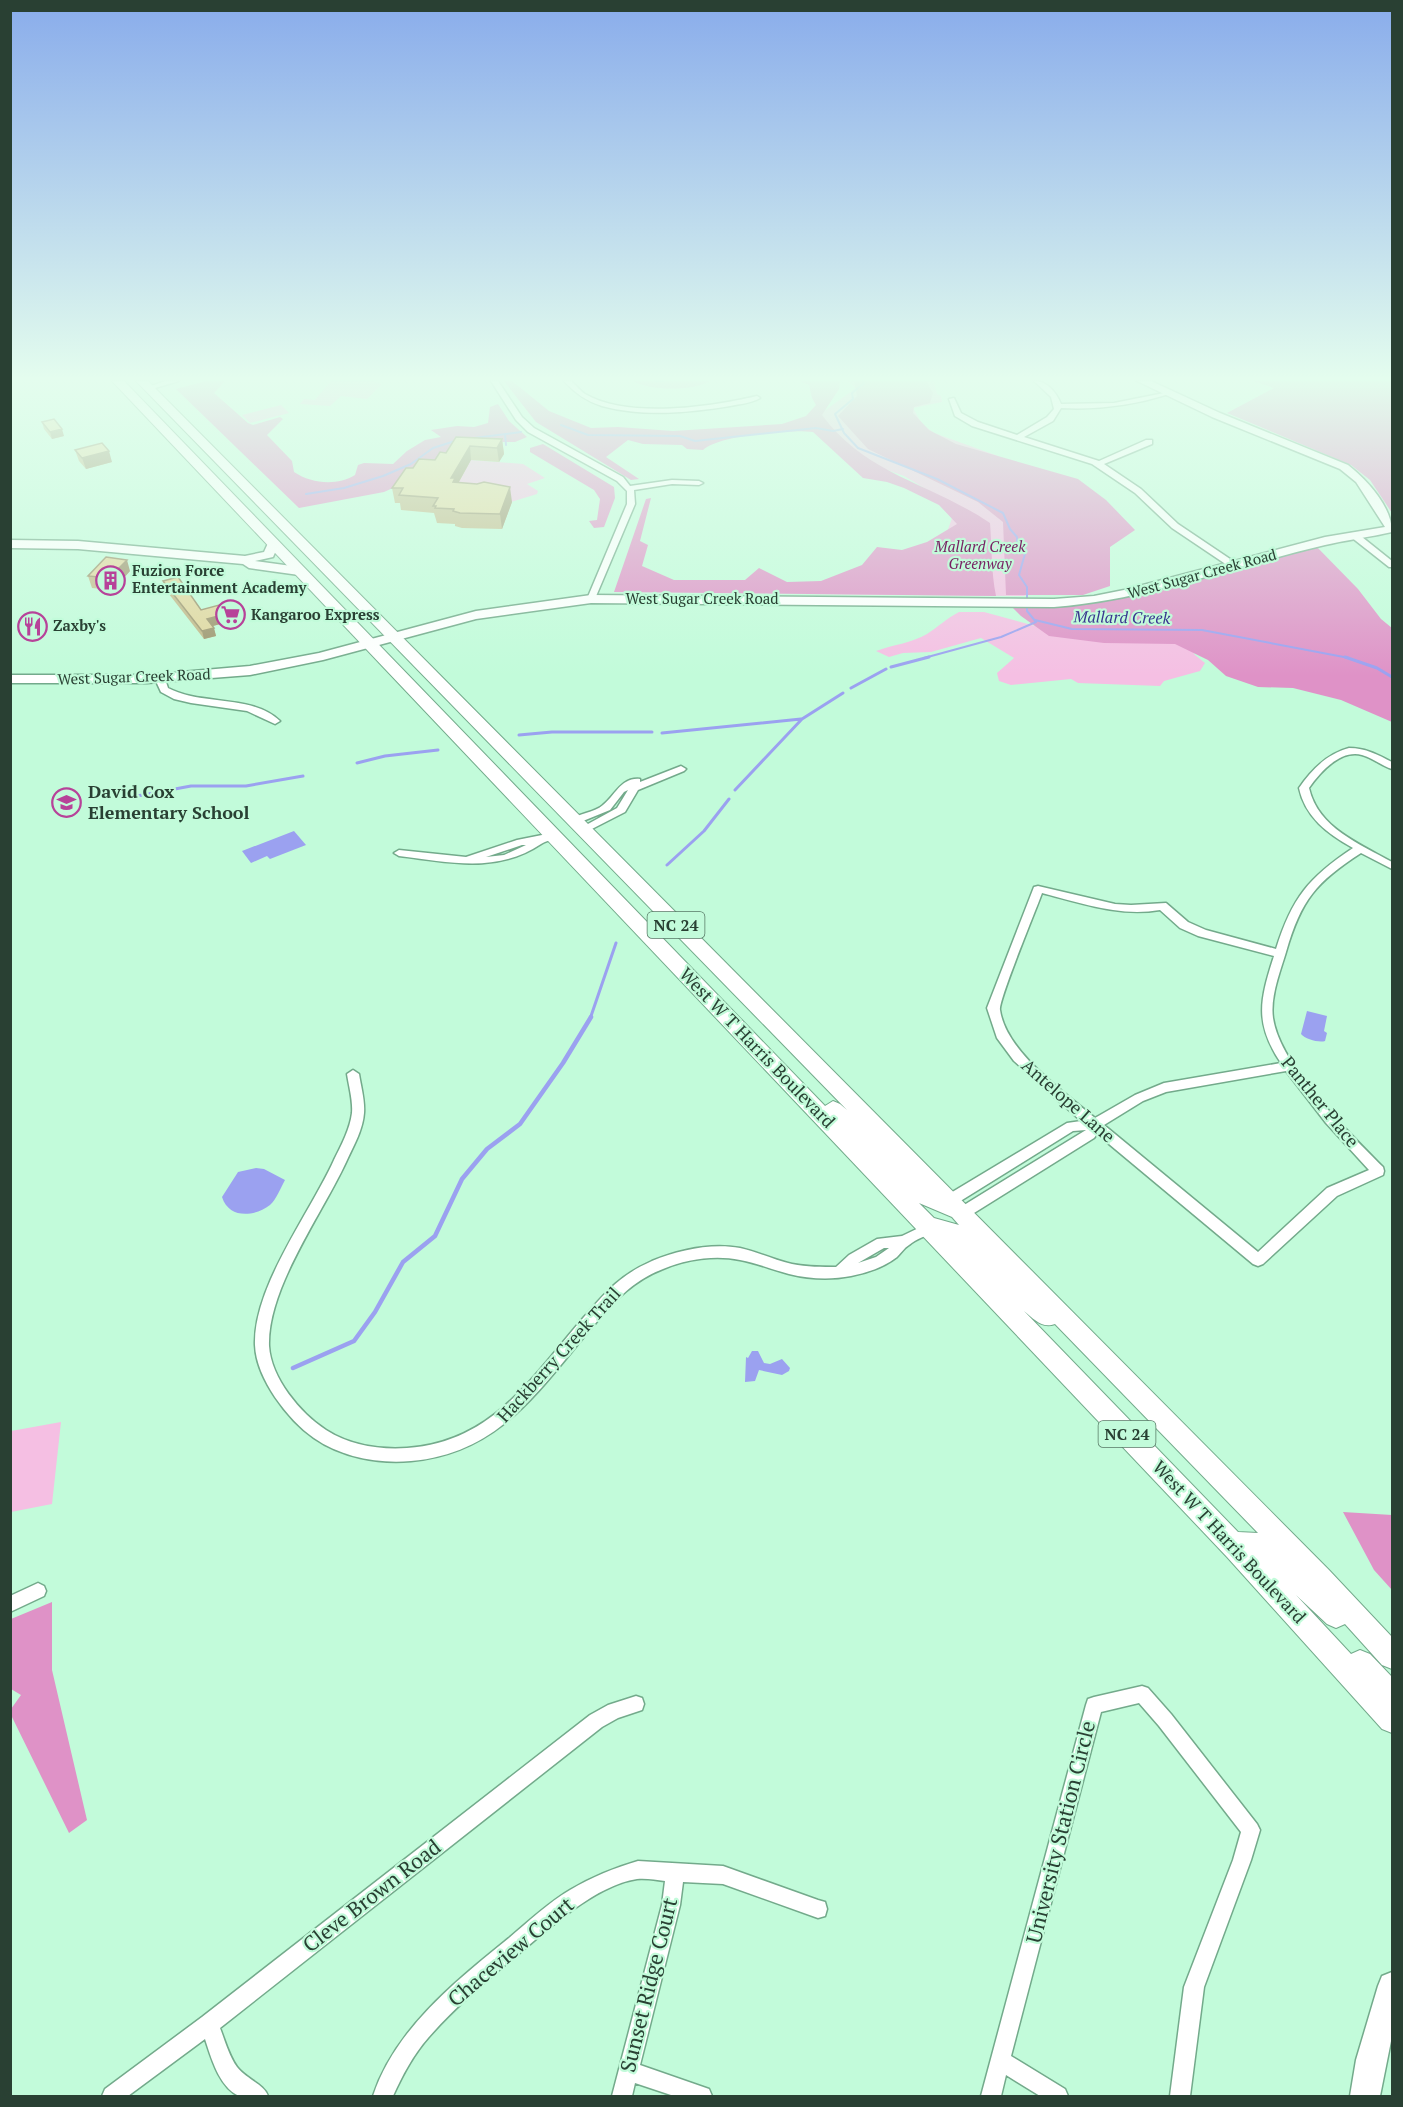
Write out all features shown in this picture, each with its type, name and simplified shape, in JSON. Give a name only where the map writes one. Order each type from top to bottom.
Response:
[{"type":"main road","name":"West W T Harris Boulevard","points":[[211,479],[369,643],[546,838],[726,1017],[1236,1548],[1392,1719]]},
{"type":"main road","name":"West W T Harris Boulevard","points":[[238,479],[1320,1579],[1392,1656]]},
{"type":"main road","points":[[1358,479],[1392,529]]},
{"type":"main road","name":"West Sugar Creek Road","points":[[10,679],[160,679],[275,666],[504,610],[591,599],[1054,603],[1115,596],[1354,535],[1392,529]]},
{"type":"main road","points":[[10,544],[78,545],[230,560],[260,558],[269,554],[273,544]]},
{"type":"main road","points":[[230,560],[242,564],[299,571]]},
{"type":"main road","points":[[726,1017],[774,1053],[921,1194],[936,1203],[955,1208]]},
{"type":"main road","points":[[929,1228],[936,1226],[956,1233],[1010,1287],[1044,1315],[1092,1347]]},
{"type":"main road","points":[[1236,1548],[1241,1544],[1254,1544],[1275,1557],[1392,1668]]},
{"type":"main road","points":[[1323,1641],[1347,1652],[1392,1696]]},
{"type":"main road","points":[[1365,2097],[1371,2060],[1392,1986]]},
{"type":"street","points":[[591,599],[631,504],[630,490],[618,479]]},
{"type":"street","points":[[1120,479],[1148,499],[1175,526],[1233,565]]},
{"type":"street","points":[[630,490],[699,485]]},
{"type":"street","points":[[1354,535],[1392,565]]},
{"type":"street","points":[[160,679],[164,690],[184,700],[237,706],[266,714],[275,721]]},
{"type":"street","points":[[1392,766],[1367,754],[1349,751],[1342,753],[1323,767],[1304,788],[1308,806],[1330,829],[1392,866]]},
{"type":"street","points":[[578,825],[621,810],[634,788],[678,767]]},
{"type":"street","points":[[399,853],[467,860],[521,842],[546,838]]},
{"type":"street","name":"Panther Place","points":[[1258,1260],[1332,1192],[1378,1171],[1338,1129],[1289,1066],[1277,1049],[1267,1018],[1280,954],[1292,916],[1301,897],[1312,882],[1327,869],[1361,848]]},
{"type":"street","name":"Antelope Lane","points":[[1258,1260],[1094,1125],[1018,1058],[1003,1038],[993,1008],[1038,890],[1117,908],[1142,909],[1162,906],[1184,925],[1202,933],[1280,954]]},
{"type":"street","points":[[955,1208],[1090,1135],[1094,1125],[1140,1098],[1164,1088],[1289,1066]]},
{"type":"street","name":"Hackberry Creek Trail","points":[[353,1074],[358,1103],[357,1117],[352,1132],[338,1168],[275,1287],[262,1329],[262,1347],[266,1364],[291,1408],[305,1423],[353,1450],[389,1456],[424,1454],[445,1449],[482,1433],[514,1408],[618,1288],[634,1276],[657,1264],[692,1255],[734,1253],[793,1269],[816,1272],[841,1271],[873,1266],[895,1253],[904,1240],[929,1228]]},
{"type":"street","points":[[10,1604],[38,1591]]},
{"type":"street","name":"University Station Circle","points":[[995,2095],[1094,1705],[1142,1694],[1251,1830],[1194,1987],[1180,2097]]},
{"type":"street","name":"Cleve Brown Road","points":[[112,2097],[209,2024],[596,1721],[614,1711],[636,1704]]},
{"type":"street","name":"Chaceview Court","points":[[383,2097],[398,2062],[420,2032],[476,1977],[553,1913],[577,1896],[612,1878],[638,1870],[723,1875],[818,1909]]},
{"type":"street","name":"Sunset Ridge Court","points":[[622,2097],[671,1905],[675,1873]]},
{"type":"street","points":[[209,2024],[231,2078],[258,2097]]},
{"type":"street","points":[[1002,2061],[1058,2097]]},
{"type":"street","points":[[628,2071],[702,2097]]},
{"type":"green space","points":[[269,479],[333,482],[347,479],[412,479],[384,492],[299,508]]},
{"type":"green space","points":[[439,479],[541,479],[527,484],[538,491],[537,494],[511,502],[431,484]]},
{"type":"green space","points":[[576,479],[601,479],[614,487],[615,498],[604,527],[594,528],[589,521],[597,520],[600,499],[594,490]]},
{"type":"green space","name":"Mallard Creek Greenway","points":[[871,479],[907,479],[968,509],[990,523],[996,596],[614,592],[646,499],[651,498],[640,541],[648,545],[642,566],[674,580],[745,580],[759,568],[787,582],[821,581],[862,565],[877,547],[902,550],[927,542],[957,524],[939,505],[887,482]]},
{"type":"green space","name":"Mallard Creek Greenway","points":[[910,479],[1006,479],[1027,587],[1025,596],[805,594],[946,535],[956,507]]},
{"type":"green space","points":[[931,479],[1078,479],[1106,500],[1135,530],[1110,547],[1110,586],[1083,595],[1006,595],[1003,522],[978,502]]},
{"type":"green space","points":[[1392,479],[1392,513],[1370,480]]},
{"type":"green space","points":[[1314,544],[1358,589],[1381,619],[1392,628],[1392,722],[1341,700],[1293,688],[1258,687],[1226,676],[1208,660],[1175,644],[1104,643],[1049,636],[1021,616],[1007,602],[1094,600]]},
{"type":"green space","points":[[959,612],[984,612],[1053,631],[1185,641],[1195,655],[1205,663],[1200,671],[1164,681],[1160,686],[1078,683],[1071,679],[1011,685],[999,681],[997,673],[1014,658],[981,638],[931,652],[903,653],[889,657],[876,651],[921,637]]},
{"type":"green space","points":[[61,1422],[52,1504],[11,1512],[11,1431]]},
{"type":"green space","points":[[1343,1512],[1392,1515],[1392,1590],[1374,1570]]},
{"type":"green space","points":[[52,1602],[52,1670],[87,1820],[69,1833],[11,1715],[11,1709],[21,1695],[11,1689],[11,1619]]},
{"type":"water","points":[[294,831],[306,845],[270,859],[267,856],[251,863],[242,851]]},
{"type":"water","points":[[1307,1011],[1327,1016],[1325,1041],[1312,1040],[1301,1034]]},
{"type":"water","points":[[256,1168],[264,1169],[285,1180],[276,1197],[264,1209],[250,1214],[230,1209],[222,1197],[238,1172]]},
{"type":"water","points":[[752,1351],[758,1351],[764,1363],[770,1364],[782,1359],[790,1368],[789,1371],[782,1375],[759,1370],[755,1381],[745,1382],[746,1357],[748,1358]]},
{"type":"building","points":[[398,479],[454,479],[453,482],[477,484],[484,482],[510,487],[500,514],[460,513],[453,511],[454,509],[435,508],[436,506],[433,506],[438,498],[399,495],[403,488],[392,488]]},
{"type":"building","points":[[106,557],[127,560],[109,578],[88,576]]},
{"type":"building","points":[[178,577],[201,610],[234,601],[241,610],[207,619],[214,628],[202,631],[163,581]]},
{"type":"waterway","points":[[306,494],[344,488],[372,479]]},
{"type":"waterway","name":"Mallard Creek","points":[[924,658],[1001,637],[1036,622],[1027,611],[1027,587],[1019,575],[1026,550],[1017,542],[1017,537],[1010,529],[1003,513],[938,479]]},
{"type":"waterway","name":"Mallard Creek","points":[[1035,620],[1072,629],[1202,630],[1347,658]]},
{"type":"waterway","points":[[891,667],[929,657]]},
{"type":"waterway","name":"Mallard Creek","points":[[1347,658],[1377,668],[1392,677]]},
{"type":"waterway","points":[[851,688],[886,669]]},
{"type":"waterway","points":[[735,790],[802,719],[843,693]]},
{"type":"waterway","points":[[662,733],[801,719]]},
{"type":"waterway","points":[[519,735],[552,732],[652,732]]},
{"type":"waterway","points":[[357,763],[385,756],[438,750]]},
{"type":"waterway","points":[[137,796],[191,786],[246,786],[303,776]]},
{"type":"waterway","points":[[667,865],[704,831],[729,799]]},
{"type":"waterway","points":[[590,1018],[616,943]]},
{"type":"waterway","points":[[293,1368],[354,1341],[375,1312],[403,1262],[435,1236],[462,1179],[487,1149],[520,1124],[563,1063],[590,1018]]},
{"type":"place","name":"Fuzion Force Entertainment Academy","points":[[111,580]]},
{"type":"place","name":"Kangaroo Express","points":[[230,615]]},
{"type":"place","name":"Zaxby's","points":[[32,626]]},
{"type":"place","name":"David Cox Elementary School","points":[[67,802]]}]
